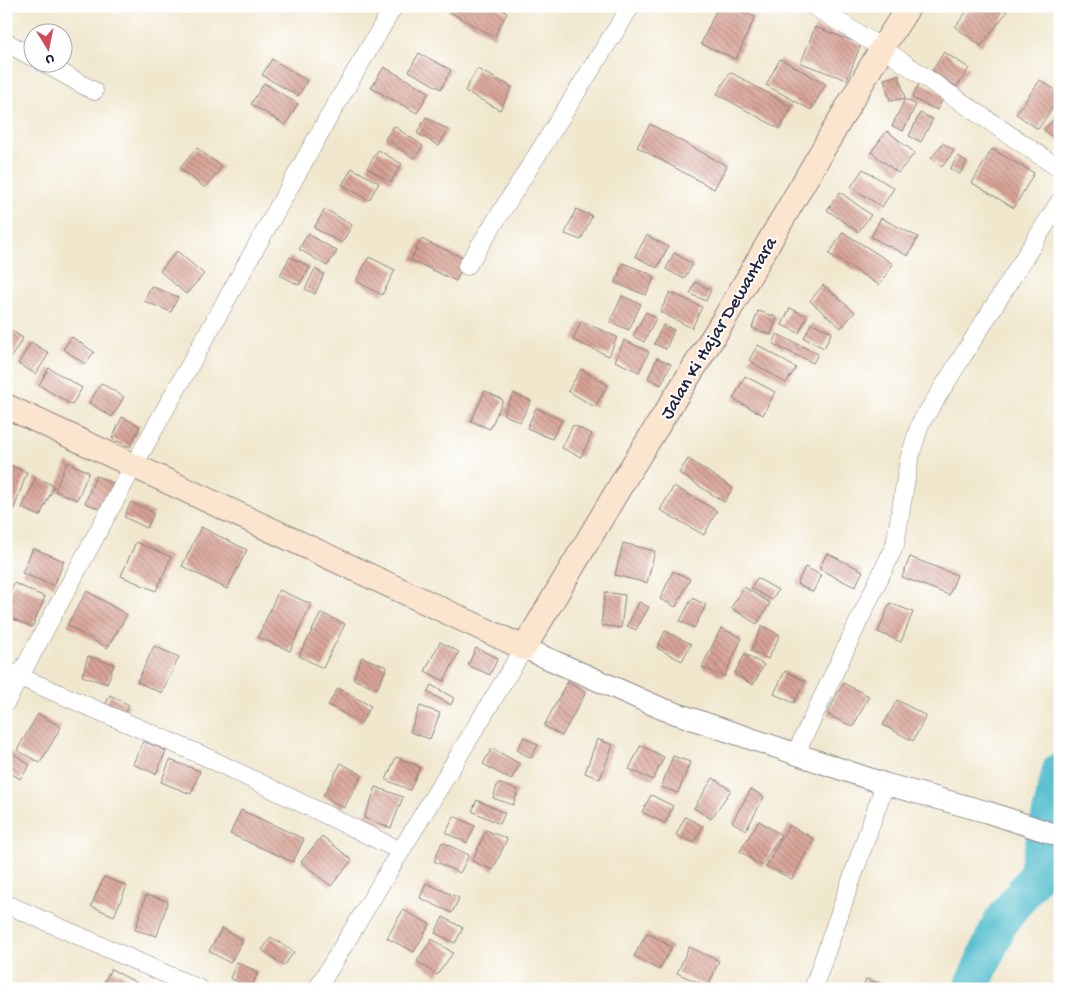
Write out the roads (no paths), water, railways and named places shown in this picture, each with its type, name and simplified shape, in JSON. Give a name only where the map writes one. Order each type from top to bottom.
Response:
[{"type":"main road","name":"Jalan Ki Hajar Dewantara","points":[[524,648],[625,478],[723,321],[882,48],[909,6]]},
{"type":"main road","points":[[6,406],[524,648]]},
{"type":"street","points":[[6,702],[13,674],[134,465],[327,120],[394,6]]},
{"type":"street","points":[[467,266],[632,6]]},
{"type":"street","points":[[813,6],[882,48],[1060,169]]},
{"type":"street","points":[[6,42],[22,51]]},
{"type":"street","points":[[59,72],[94,92]]},
{"type":"street","points":[[795,755],[895,545],[909,460],[920,424],[1060,201]]},
{"type":"street","points":[[317,989],[524,648],[663,709],[885,784],[987,812],[1060,836]]},
{"type":"street","points":[[13,674],[206,757],[401,851]]},
{"type":"street","points":[[813,989],[885,784]]},
{"type":"street","points":[[6,904],[200,989]]},
{"type":"waterway","points":[[971,989],[999,925],[1036,875],[1060,770]]}]
